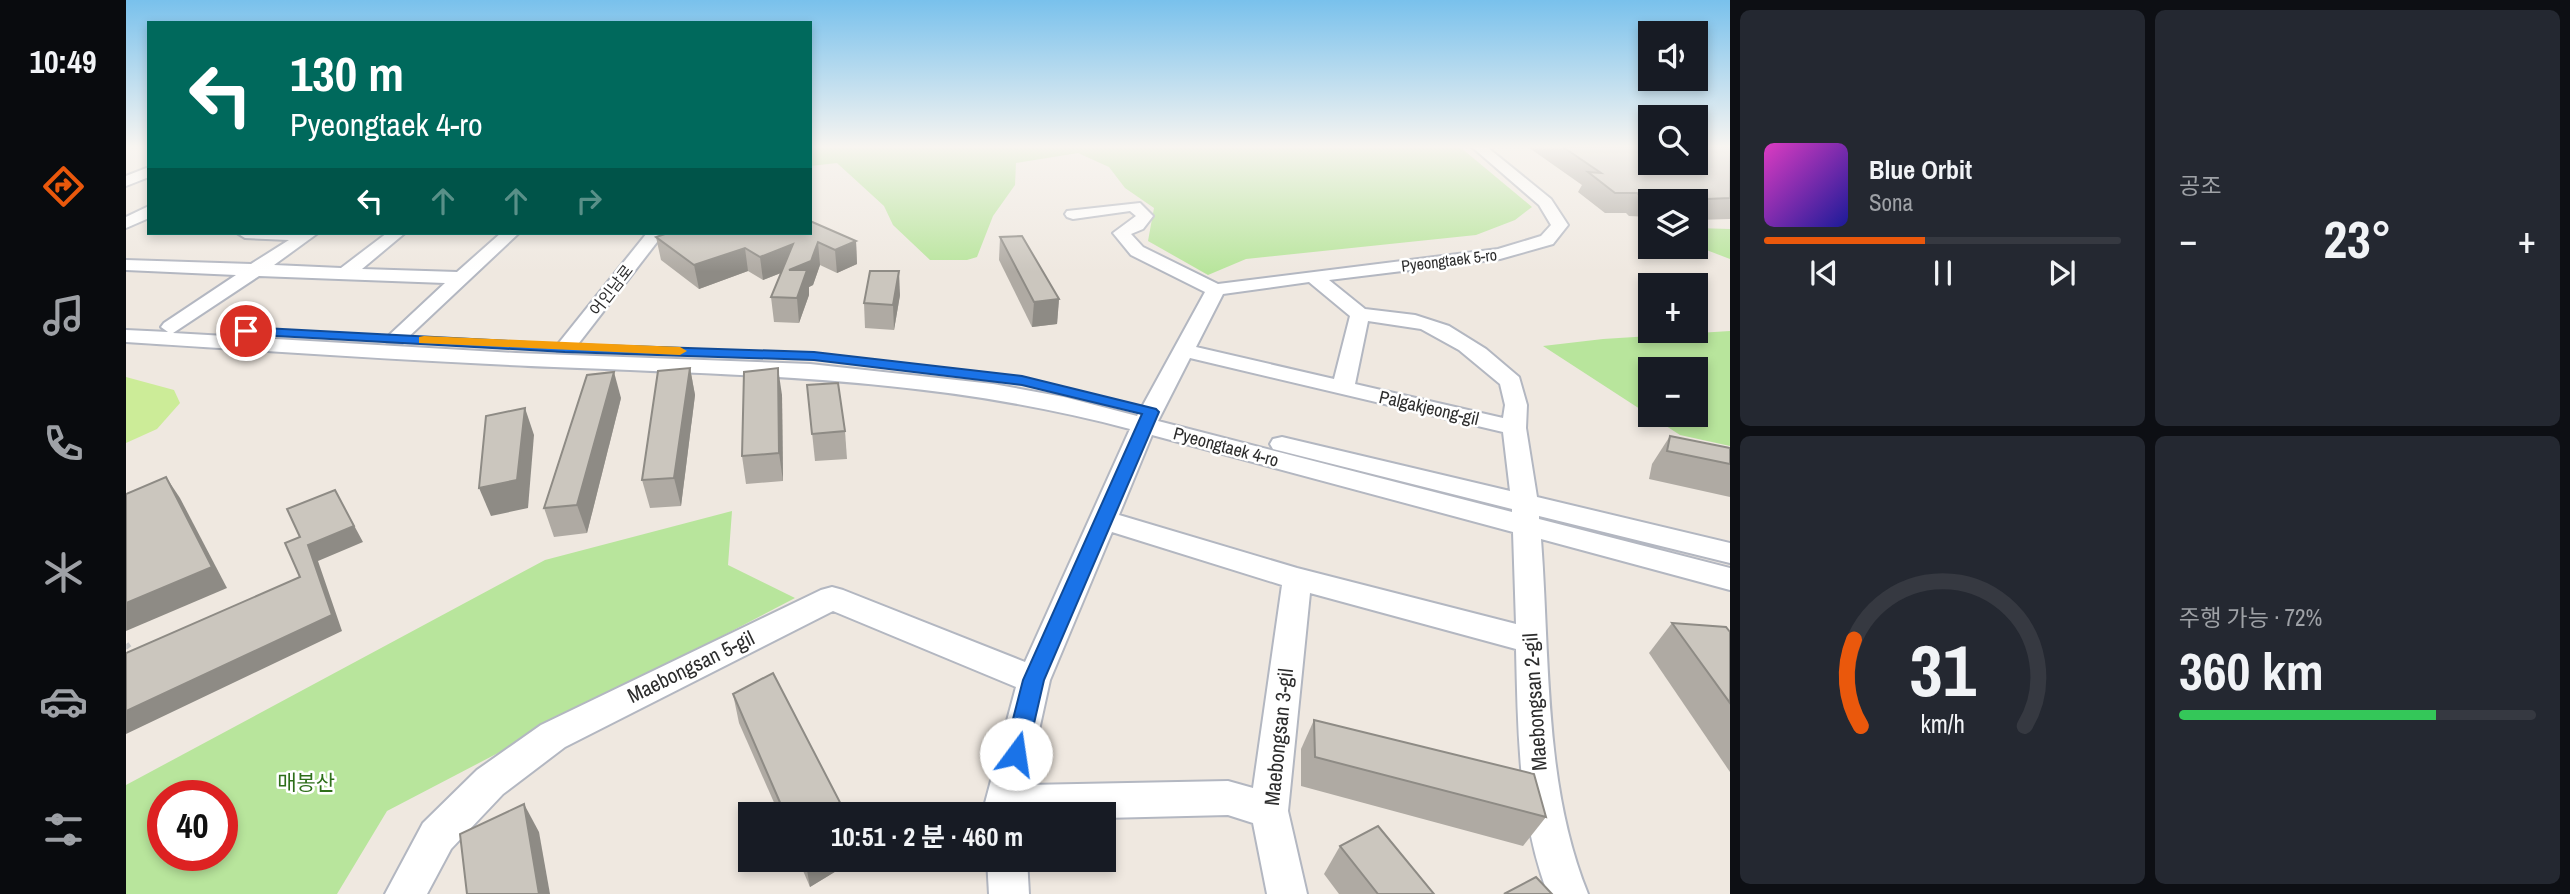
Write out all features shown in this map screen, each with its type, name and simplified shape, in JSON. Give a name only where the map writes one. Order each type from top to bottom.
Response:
[{"type":"street","name":"Pyeongtaek 5-ro","points":[[1216,290],[1500,254],[1548,240],[1560,225],[1545,202],[1529,189]]},
{"type":"street","points":[[1005,802],[1034,680],[1147,419],[1216,290],[1138,251],[1121,233],[1137,225],[1145,216],[1134,206],[1073,214]]},
{"type":"street","points":[[126,223],[147,212]]},
{"type":"street","points":[[126,229],[147,229]]},
{"type":"street","points":[[170,327],[307,235]]},
{"type":"street","points":[[344,274],[394,235]]},
{"type":"street","points":[[396,339],[509,235]]},
{"type":"street","name":"어인남로","points":[[565,348],[654,235]]},
{"type":"street","points":[[126,265],[461,278]]},
{"type":"street","points":[[1312,276],[1360,314],[1416,321],[1436,328],[1470,349],[1511,382],[1516,405],[1514,428],[1527,516]]},
{"type":"street","points":[[1343,388],[1360,314]]},
{"type":"street","name":"Pyeongtaek 4-ro","points":[[126,325],[565,348],[848,359],[1022,380],[1147,419],[1527,516],[1730,579]]},
{"type":"street","name":"Pyeongtaek 4-ro","points":[[126,336],[516,359],[810,371],[993,391],[1147,419]]},
{"type":"street","name":"Palgakjeong-gil","points":[[1183,350],[1514,428]]},
{"type":"street","name":"Pyeongtaek 4-ro","points":[[1527,516],[1730,553]]},
{"type":"street","name":"Maebongsan 2-gil","points":[[1527,516],[1530,640],[1541,799],[1569,894]]},
{"type":"street","points":[[1103,520],[1297,579],[1530,640]]},
{"type":"street","name":"Maebongsan 3-gil","points":[[1287,894],[1269,811],[1297,579]]},
{"type":"street","name":"Maebongsan 5-gil","points":[[405,894],[437,836],[491,782],[553,736],[832,598],[1034,680]]},
{"type":"street","points":[[1116,803],[1228,798],[1269,811]]},
{"type":"street","points":[[1008,872],[1010,894]]},
{"type":"green space","points":[[865,189],[1012,189],[993,216],[977,257],[967,260],[930,260],[893,225],[884,206]]},
{"type":"green space","points":[[1126,189],[1510,189],[1532,207],[1515,220],[1476,235],[1246,259],[1208,275],[1148,241],[1154,208]]},
{"type":"green space","points":[[1708,228],[1730,229],[1730,259],[1708,251]]},
{"type":"green space","points":[[1730,331],[1730,446],[1680,435],[1668,427],[1708,427],[1708,357],[1638,357],[1638,408],[1543,346],[1638,337],[1638,343],[1708,343],[1708,332]]},
{"type":"green space","points":[[126,377],[174,390],[180,403],[157,429],[126,443]]},
{"type":"green space","name":"매봉산","points":[[732,511],[728,565],[795,598],[387,811],[337,894],[126,894],[126,785],[545,560]]},
{"type":"building","points":[[1609,189],[1730,189],[1730,198],[1708,199],[1708,189],[1638,189],[1637,193],[1615,193]]},
{"type":"building","points":[[812,222],[856,241],[835,250],[818,242],[811,261],[789,270],[807,270],[797,298],[771,297],[793,244],[760,257],[745,248],[694,265],[656,237],[812,235]]},
{"type":"building","points":[[1022,236],[1059,299],[1034,302],[1000,237]]},
{"type":"building","points":[[870,271],[899,271],[893,305],[864,303]]},
{"type":"building","points":[[690,368],[674,478],[642,480],[658,371]]},
{"type":"building","points":[[778,368],[779,453],[742,456],[744,372]]},
{"type":"building","points":[[614,372],[577,505],[544,508],[587,375]]},
{"type":"building","points":[[838,383],[845,431],[812,434],[807,385]]},
{"type":"building","points":[[525,408],[517,480],[479,488],[486,416]]},
{"type":"building","points":[[1670,436],[1730,448],[1730,464],[1667,451]]},
{"type":"building","points":[[166,477],[212,567],[126,603],[126,494]]},
{"type":"building","points":[[335,490],[354,526],[308,545],[332,615],[126,711],[126,653],[300,577],[285,543],[300,537],[287,509]]},
{"type":"building","points":[[1672,623],[1726,627],[1730,632],[1730,703]]},
{"type":"building","points":[[773,673],[840,802],[780,802],[733,694]]},
{"type":"building","points":[[1314,720],[1534,774],[1546,817],[1315,757]]},
{"type":"building","points":[[524,804],[539,894],[467,894],[460,834]]},
{"type":"building","points":[[1378,826],[1434,894],[1378,894],[1340,846]]},
{"type":"building","points":[[1536,877],[1552,894],[1504,894]]},
{"type":"slow traffic","points":[[424,340],[680,351]]},
{"type":"route","points":[[246,331],[565,348],[814,356],[1022,380],[1151,412],[1034,680],[1016,754]]}]
